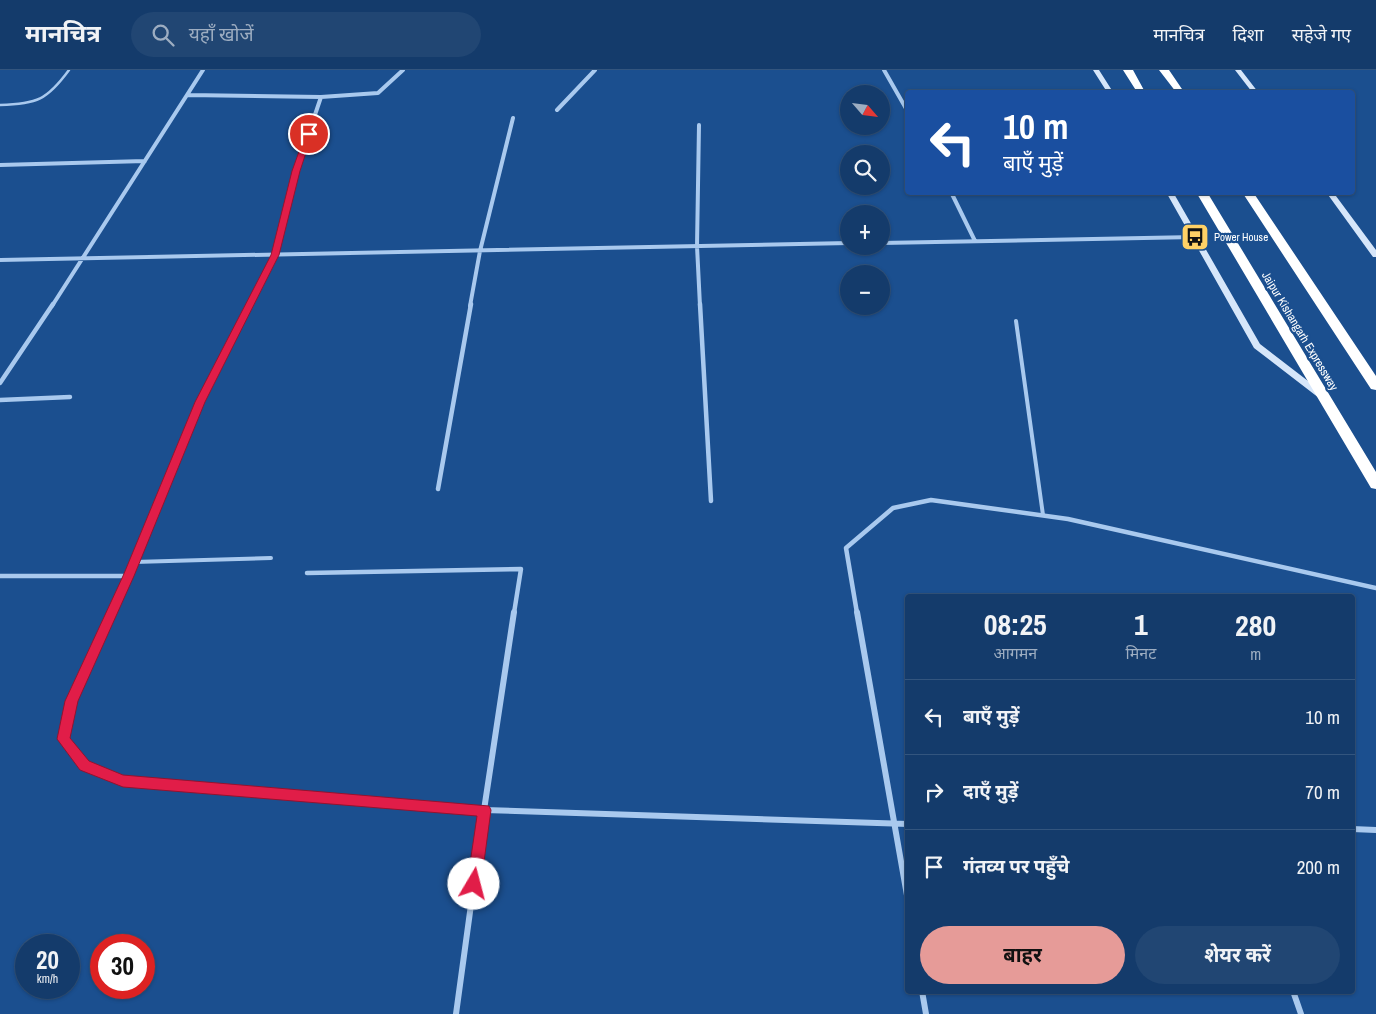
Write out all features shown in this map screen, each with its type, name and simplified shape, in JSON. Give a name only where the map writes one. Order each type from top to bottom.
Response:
[{"type":"highway","points":[[1128,70],[1140,90]]},
{"type":"highway","points":[[1164,70],[1179,90]]},
{"type":"highway","name":"Jaipur Kishangarh Expressway","points":[[1203,195],[1376,484]]},
{"type":"highway","points":[[1249,195],[1376,386]]},
{"type":"street","points":[[0,383],[84,258],[204,70]]},
{"type":"street","points":[[188,95],[321,97],[378,93],[403,70]]},
{"type":"street","points":[[556,110],[595,70]]},
{"type":"street","points":[[884,70],[905,107]]},
{"type":"street","points":[[1096,70],[1109,90]]},
{"type":"street","points":[[1238,70],[1253,90]]},
{"type":"street","points":[[321,97],[296,171],[275,255],[200,402],[134,562],[72,701],[63,739],[85,766],[123,781],[484,810],[905,824]]},
{"type":"street","points":[[438,489],[480,251],[513,118]]},
{"type":"street","points":[[699,125],[697,246],[711,501]]},
{"type":"street","points":[[0,165],[145,161]]},
{"type":"street","points":[[952,195],[975,241]]},
{"type":"street","points":[[1171,195],[1257,346],[1324,398]]},
{"type":"street","points":[[1331,195],[1376,255]]},
{"type":"street","points":[[890,243],[1195,237]]},
{"type":"street","points":[[0,260],[840,243]]},
{"type":"street","points":[[0,400],[70,397]]},
{"type":"street","points":[[905,883],[846,548],[893,508],[931,500],[1068,519],[1376,588]]},
{"type":"street","points":[[306,573],[520,569],[456,1014]]},
{"type":"street","points":[[0,576],[128,576]]},
{"type":"street","points":[[1355,829],[1376,830]]},
{"type":"street","points":[[923,994],[926,1014]]},
{"type":"street","points":[[1294,994],[1302,1014]]},
{"type":"lane","points":[[0,105],[30,104],[44,100],[51,94],[69,70]]},
{"type":"lane","points":[[1016,321],[1043,516]]},
{"type":"lane","points":[[134,562],[271,558]]},
{"type":"place","name":"Power House","points":[[1195,237]]},
{"type":"route","points":[[309,134],[296,171],[275,255],[200,402],[128,576],[72,701],[63,739],[85,766],[123,781],[260,794],[484,810],[474,884]]}]
